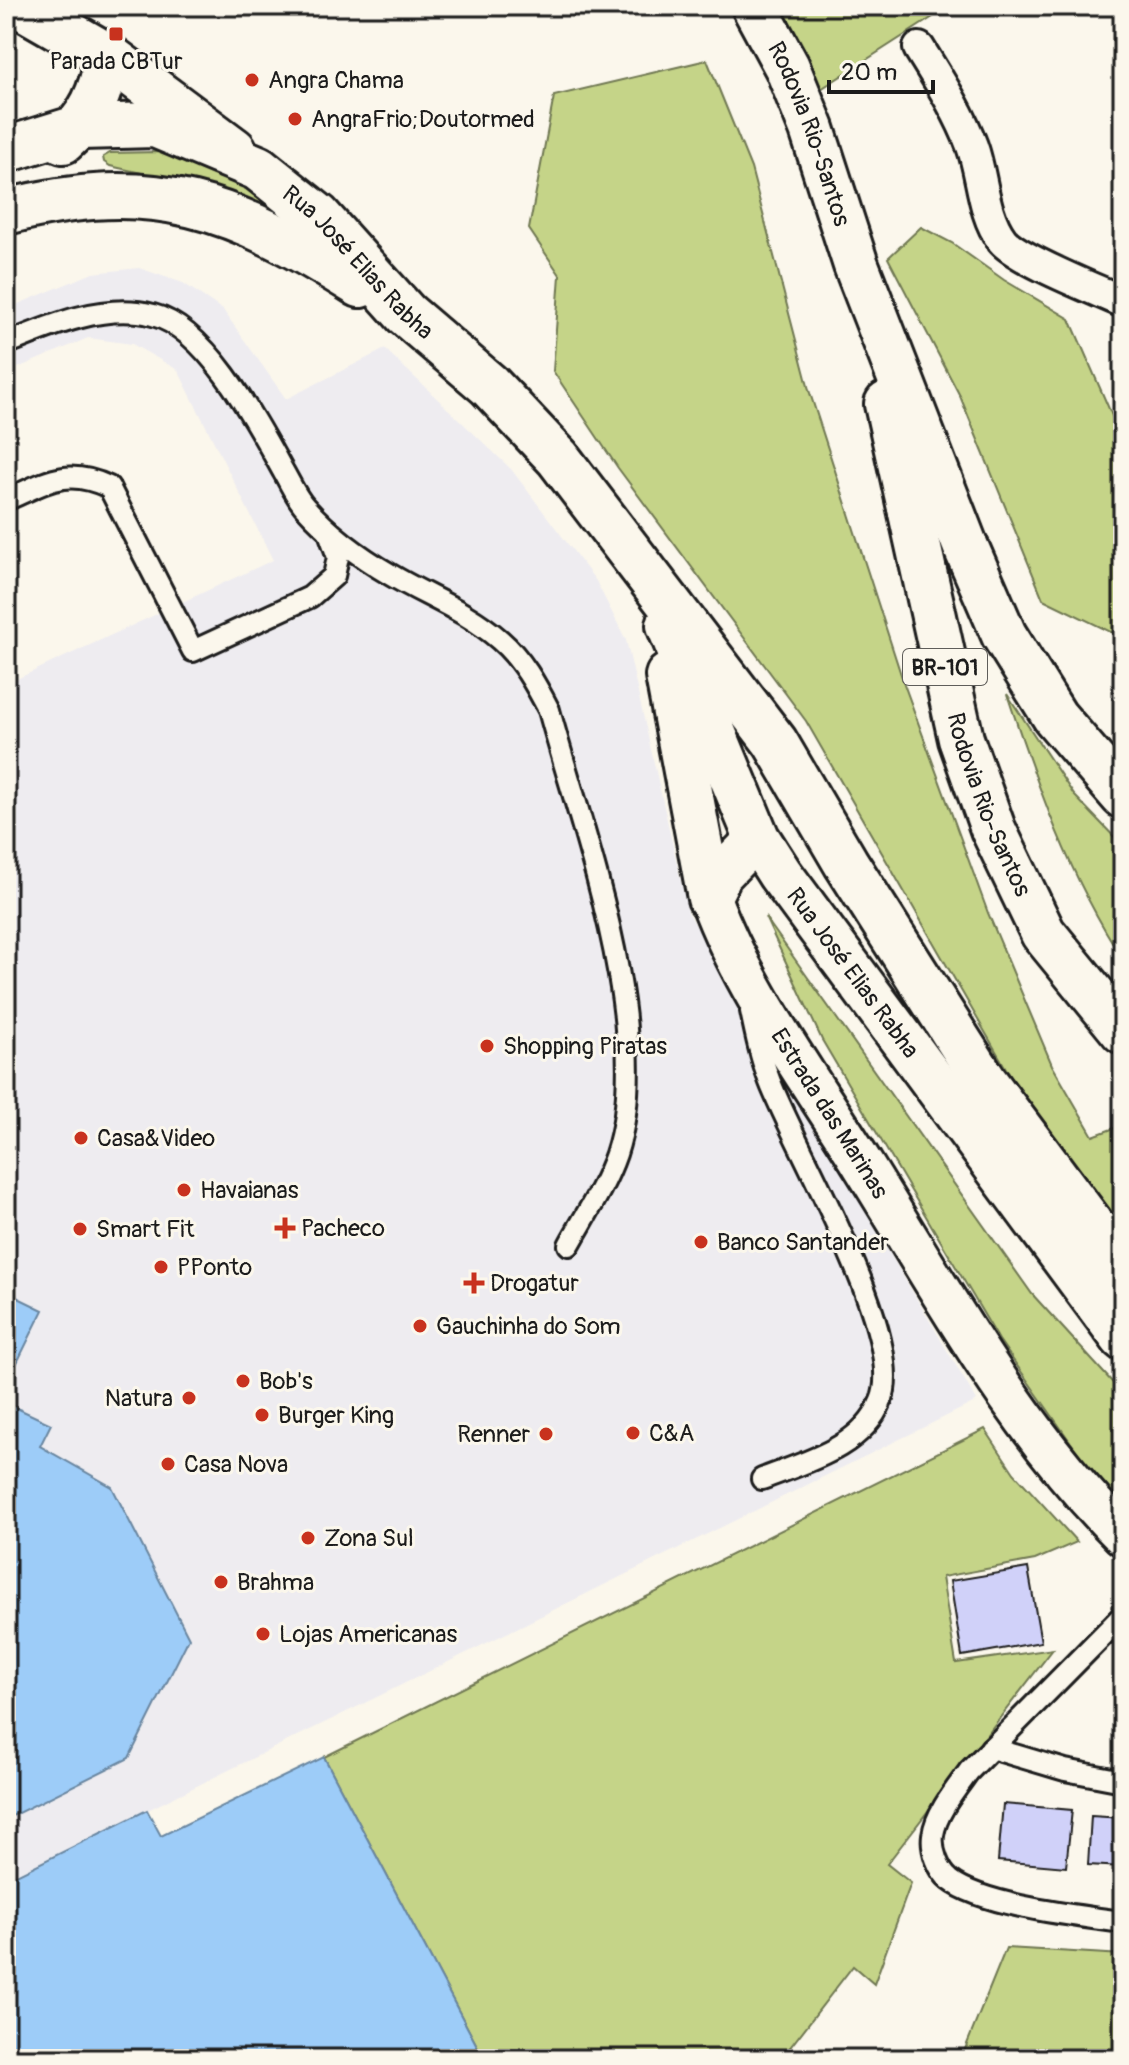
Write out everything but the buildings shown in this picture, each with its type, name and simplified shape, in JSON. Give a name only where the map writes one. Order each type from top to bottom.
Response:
[{"type":"main road","name":"Rua José Elias Rabha","points":[[21,6],[108,56],[318,216],[406,314],[489,385],[558,458],[648,572],[782,753],[846,863],[985,1082],[1123,1267]]},
{"type":"main road","name":"Rodovia Rio-Santos","points":[[754,6],[787,67],[812,129],[856,265],[965,545],[1004,635],[1055,717],[1123,796]]},
{"type":"main road","points":[[6,189],[80,127],[97,102],[108,56]]},
{"type":"main road","points":[[6,150],[80,127],[155,125],[258,168]]},
{"type":"main road","points":[[6,212],[61,198],[142,194],[211,208],[296,244],[406,314]]},
{"type":"main road","name":"Rodovia Rio-Santos","points":[[856,265],[961,739],[993,829],[1043,933],[1123,1031]]},
{"type":"main road","name":"Rua José Elias Rabha","points":[[648,572],[757,838],[780,874],[1123,1338]]},
{"type":"main road","points":[[648,572],[716,886],[747,868],[780,874]]},
{"type":"main road","points":[[757,838],[782,798],[786,785],[782,753]]},
{"type":"street","points":[[919,48],[946,92],[972,148],[980,187],[1003,241],[1039,263],[1123,302]]},
{"type":"street","points":[[716,886],[757,838]]},
{"type":"street","name":"Estrada das Marinas","points":[[716,886],[741,964],[783,1039],[974,1348],[1058,1465],[1123,1535]]},
{"type":"lane","points":[[6,344],[54,324],[112,313],[153,315],[177,326],[209,354],[254,422],[302,504],[329,532],[390,575],[471,616],[492,633],[533,678],[549,710],[616,953],[624,1018],[626,1072],[623,1123],[617,1151],[608,1176],[569,1245]]},
{"type":"lane","points":[[6,500],[51,480],[83,475],[109,487],[193,651],[310,597],[334,576],[338,557],[329,532]]},
{"type":"lane","points":[[741,964],[769,1079],[846,1248],[878,1330],[885,1361],[882,1400],[861,1430],[830,1452],[762,1479]]},
{"type":"lane","points":[[1123,1615],[969,1771],[932,1837],[936,1860],[949,1879],[982,1897],[1123,1922]]},
{"type":"lane","points":[[991,1748],[1065,1770],[1123,1781]]},
{"type":"shaded area","points":[[139,268],[183,283],[223,310],[286,399],[385,349],[511,469],[596,581],[626,640],[688,912],[977,1401],[6,1880],[6,1819],[129,1758],[112,1487],[40,1446],[51,1424],[6,1403],[6,1385],[43,1310],[6,1292],[6,684],[273,560],[178,370],[132,344],[88,338],[6,373],[6,309],[93,273]]},
{"type":"green space","points":[[777,6],[950,6],[813,94]]},
{"type":"green space","points":[[707,60],[751,168],[809,390],[904,684],[988,913],[1052,1065],[1093,1136],[1120,1126],[1123,1129],[1123,1225],[1097,1199],[1023,1098],[806,721],[618,468],[553,371],[560,275],[529,229],[554,96]]},
{"type":"green space","points":[[159,152],[233,178],[303,229],[227,192],[110,166],[103,157],[110,153]]},
{"type":"green space","points":[[921,227],[952,243],[1004,280],[1070,319],[1123,441],[1123,638],[1043,599],[960,396],[888,258]]},
{"type":"green space","points":[[1007,694],[1074,795],[1123,846],[1123,959],[1071,864],[1043,797]]},
{"type":"green space","points":[[765,917],[1032,1294],[1123,1394],[1123,1517],[999,1340],[822,1040]]},
{"type":"green space","points":[[985,1429],[1014,1473],[1077,1542],[1035,1560],[942,1577],[956,1663],[1053,1649],[887,1864],[911,1883],[874,1984],[853,1966],[781,2059],[484,2059],[324,1757]]},
{"type":"green space","points":[[1006,1948],[1123,1955],[1123,2059],[961,2059]]},
{"type":"water","points":[[6,1292],[43,1310],[6,1385]]},
{"type":"water","points":[[6,1403],[51,1424],[40,1446],[112,1487],[189,1638],[129,1758],[6,1819]]},
{"type":"water","points":[[324,1757],[484,2059],[6,2059],[6,1880],[147,1810],[161,1836]]},
{"type":"place","name":"Parada CBTur","points":[[116,34]]},
{"type":"place","name":"Angra Chama","points":[[252,80]]},
{"type":"place","name":"AngraFrio;Doutormed","points":[[295,119]]},
{"type":"place","name":"Shopping Piratas","points":[[487,1046]]},
{"type":"place","name":"Casa&Video","points":[[81,1138]]},
{"type":"place","name":"Havaianas","points":[[184,1190]]},
{"type":"place","name":"Pacheco","points":[[285,1228]]},
{"type":"place","name":"Smart Fit","points":[[80,1229]]},
{"type":"place","name":"Banco Santander","points":[[701,1242]]},
{"type":"place","name":"PPonto","points":[[161,1267]]},
{"type":"place","name":"Drogatur","points":[[474,1283]]},
{"type":"place","name":"Gauchinha do Som","points":[[420,1326]]},
{"type":"place","name":"Bob's","points":[[243,1381]]},
{"type":"place","name":"Natura","points":[[189,1398]]},
{"type":"place","name":"Burger King","points":[[262,1415]]},
{"type":"place","name":"C&A","points":[[633,1433]]},
{"type":"place","name":"Renner","points":[[546,1434]]},
{"type":"place","name":"Casa Nova","points":[[168,1464]]},
{"type":"place","name":"Zona Sul","points":[[308,1538]]},
{"type":"place","name":"Brahma","points":[[221,1582]]},
{"type":"place","name":"Lojas Americanas","points":[[263,1634]]}]
